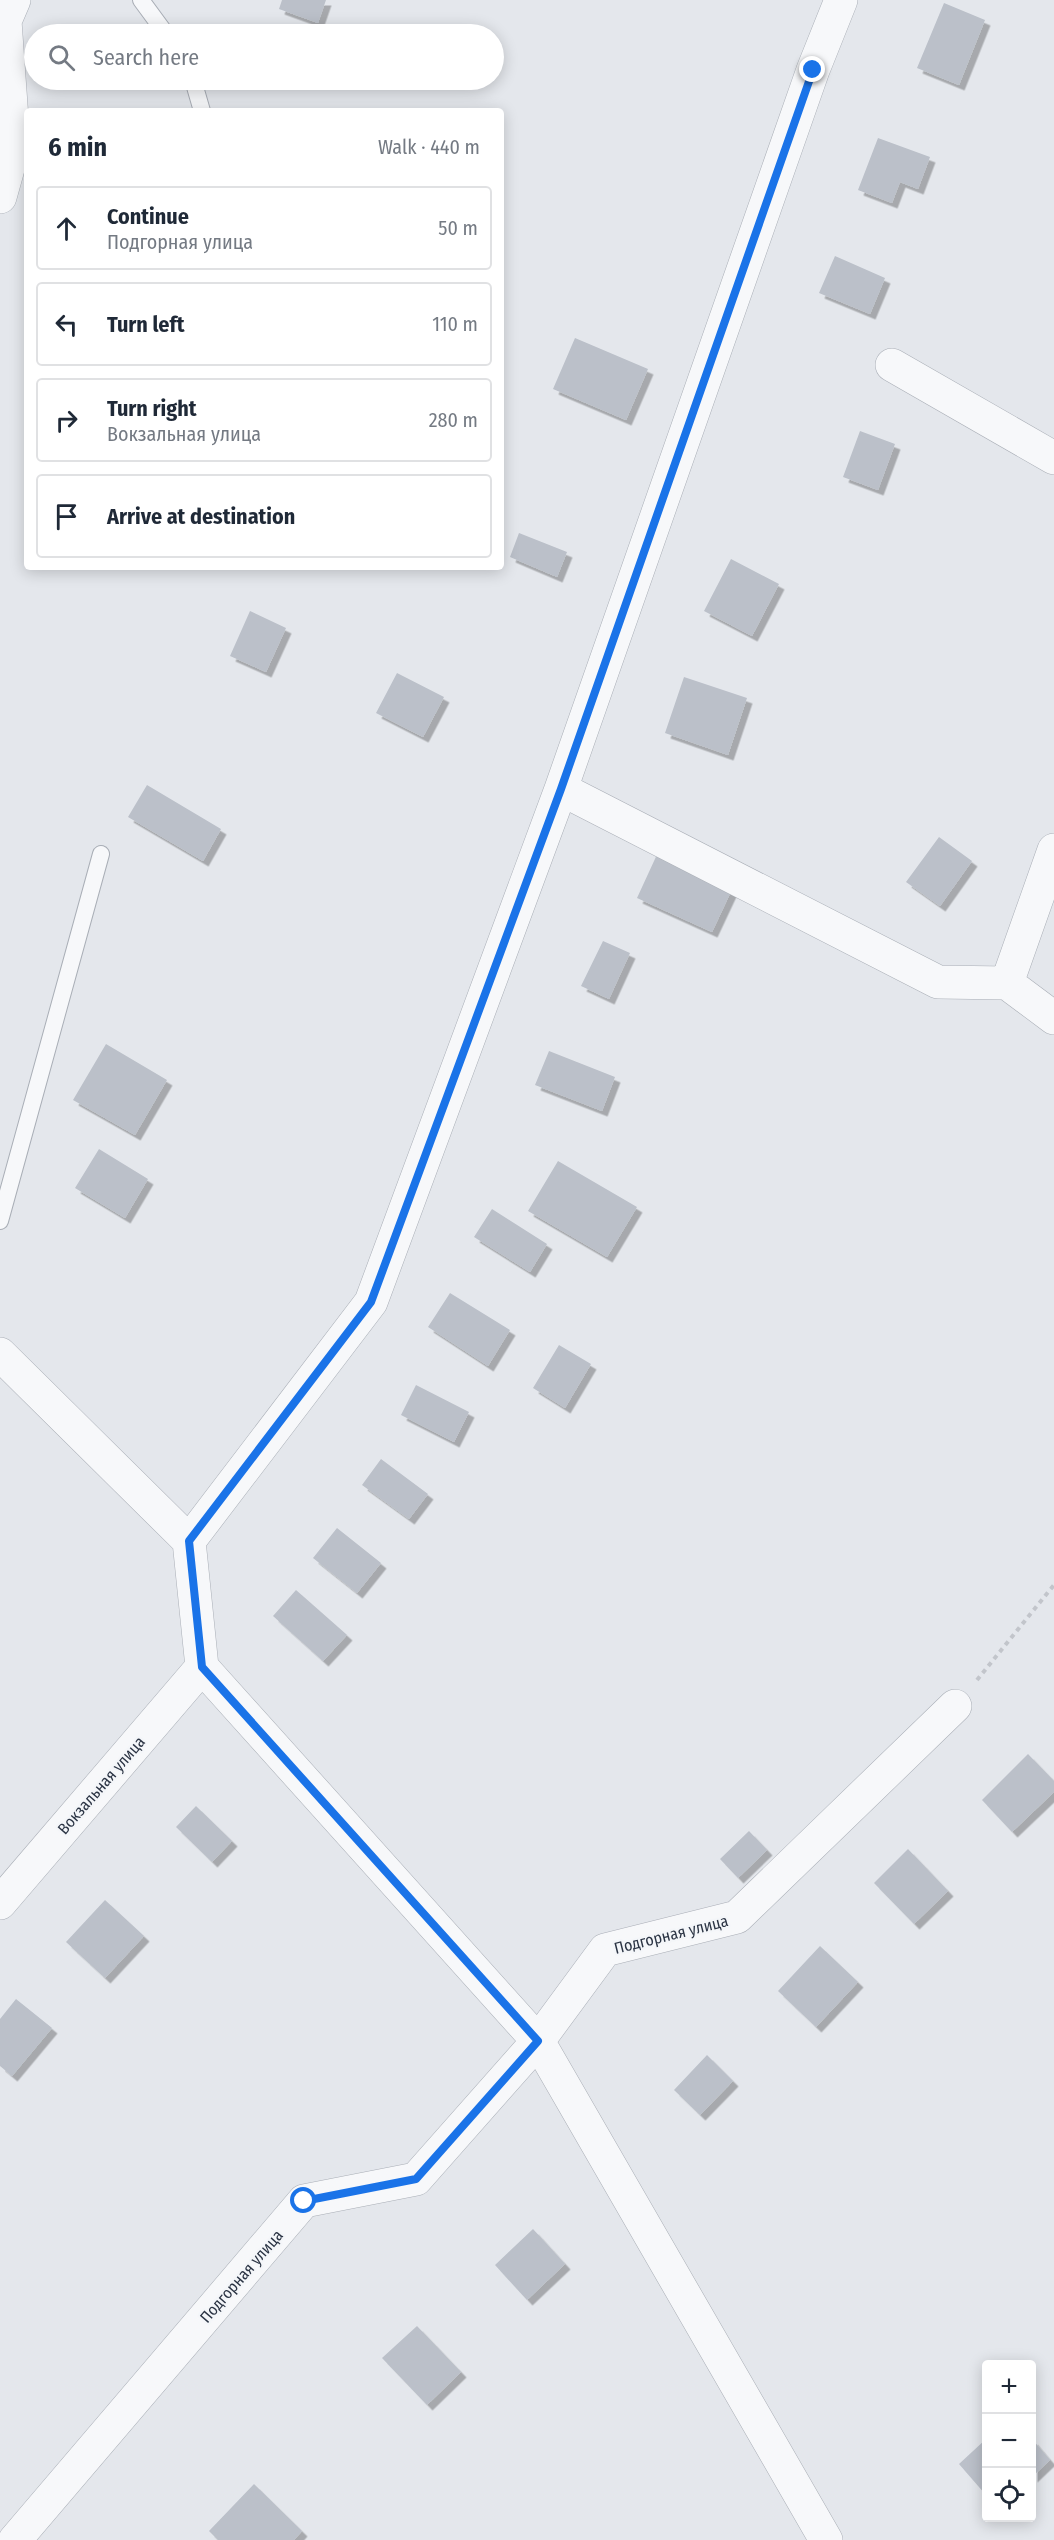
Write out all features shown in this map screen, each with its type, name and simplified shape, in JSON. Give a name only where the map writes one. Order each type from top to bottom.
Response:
[{"type":"street","points":[[0,197],[14,147],[5,21],[14,0]]},
{"type":"street","points":[[189,1541],[371,1302],[561,789],[813,70],[841,0]]},
{"type":"street","points":[[892,365],[1054,458]]},
{"type":"street","points":[[561,789],[938,982],[1007,983],[1054,1018]]},
{"type":"street","points":[[1007,983],[1054,850]]},
{"type":"street","points":[[0,1354],[189,1541],[202,1667],[538,2041],[826,2540]]},
{"type":"street","name":"Вокзальная улица","points":[[0,1903],[202,1667]]},
{"type":"street","name":"Подгорная улица","points":[[15,2540],[304,2201],[416,2179],[538,2041],[605,1950],[736,1917],[955,1706]]},
{"type":"lane","points":[[141,0],[159,24]]},
{"type":"lane","points":[[196,90],[201,108]]},
{"type":"lane","points":[[0,1221],[101,854]]},
{"type":"path","points":[[955,1706],[1054,1585]]},
{"type":"building","points":[[282,0],[326,0],[318,23],[279,9]]},
{"type":"building","points":[[944,3],[985,20],[959,85],[917,68]]},
{"type":"building","points":[[878,138],[930,157],[918,189],[900,182],[892,203],[858,190]]},
{"type":"building","points":[[835,256],[885,278],[870,314],[819,293]]},
{"type":"building","points":[[575,338],[648,369],[626,420],[553,389]]},
{"type":"building","points":[[860,431],[895,444],[878,490],[843,477]]},
{"type":"building","points":[[519,533],[567,552],[557,577],[510,557]]},
{"type":"building","points":[[731,559],[779,584],[752,636],[704,611]]},
{"type":"building","points":[[250,611],[286,628],[266,672],[230,656]]},
{"type":"building","points":[[397,673],[444,697],[423,737],[376,713]]},
{"type":"building","points":[[684,677],[747,698],[728,755],[665,733]]},
{"type":"building","points":[[147,785],[221,829],[203,861],[128,817]]},
{"type":"building","points":[[939,837],[972,861],[940,906],[906,882]]},
{"type":"building","points":[[660,848],[735,883],[712,932],[637,898]]},
{"type":"building","points":[[603,941],[630,953],[609,999],[581,986]]},
{"type":"building","points":[[106,1044],[167,1080],[135,1135],[73,1100]]},
{"type":"building","points":[[549,1051],[615,1077],[602,1111],[535,1085]]},
{"type":"building","points":[[99,1149],[148,1179],[125,1218],[75,1188]]},
{"type":"building","points":[[558,1161],[637,1207],[607,1257],[528,1211]]},
{"type":"building","points":[[492,1209],[547,1244],[530,1272],[474,1237]]},
{"type":"building","points":[[450,1293],[510,1330],[488,1366],[428,1327]]},
{"type":"building","points":[[559,1345],[591,1364],[565,1408],[533,1388]]},
{"type":"building","points":[[416,1385],[469,1412],[454,1442],[401,1415]]},
{"type":"building","points":[[381,1459],[428,1494],[409,1519],[362,1485]]},
{"type":"building","points":[[337,1528],[381,1563],[357,1593],[313,1558]]},
{"type":"building","points":[[296,1590],[347,1635],[323,1661],[273,1616]]},
{"type":"building","points":[[1028,1754],[1054,1781],[1054,1792],[1012,1832],[982,1800]]},
{"type":"building","points":[[196,1806],[232,1841],[212,1862],[176,1827]]},
{"type":"building","points":[[749,1831],[767,1850],[738,1878],[720,1859]]},
{"type":"building","points":[[908,1849],[948,1891],[914,1924],[874,1883]]},
{"type":"building","points":[[105,1900],[144,1936],[105,1978],[66,1942]]},
{"type":"building","points":[[820,1946],[858,1982],[816,2027],[778,1991]]},
{"type":"building","points":[[16,1999],[52,2028],[12,2076],[0,2066],[0,2019]]},
{"type":"building","points":[[707,2055],[733,2081],[700,2115],[674,2090]]},
{"type":"building","points":[[533,2229],[565,2264],[527,2300],[495,2265]]},
{"type":"building","points":[[417,2326],[461,2372],[427,2405],[382,2358]]},
{"type":"building","points":[[982,2443],[982,2490],[959,2464]]},
{"type":"building","points":[[1036,2444],[1050,2460],[1036,2473]]},
{"type":"building","points":[[254,2484],[302,2531],[294,2540],[218,2540],[209,2531]]},
{"type":"route","points":[[304,2201],[416,2179],[538,2041],[202,1667],[189,1541],[371,1302],[561,789],[813,70]]}]
